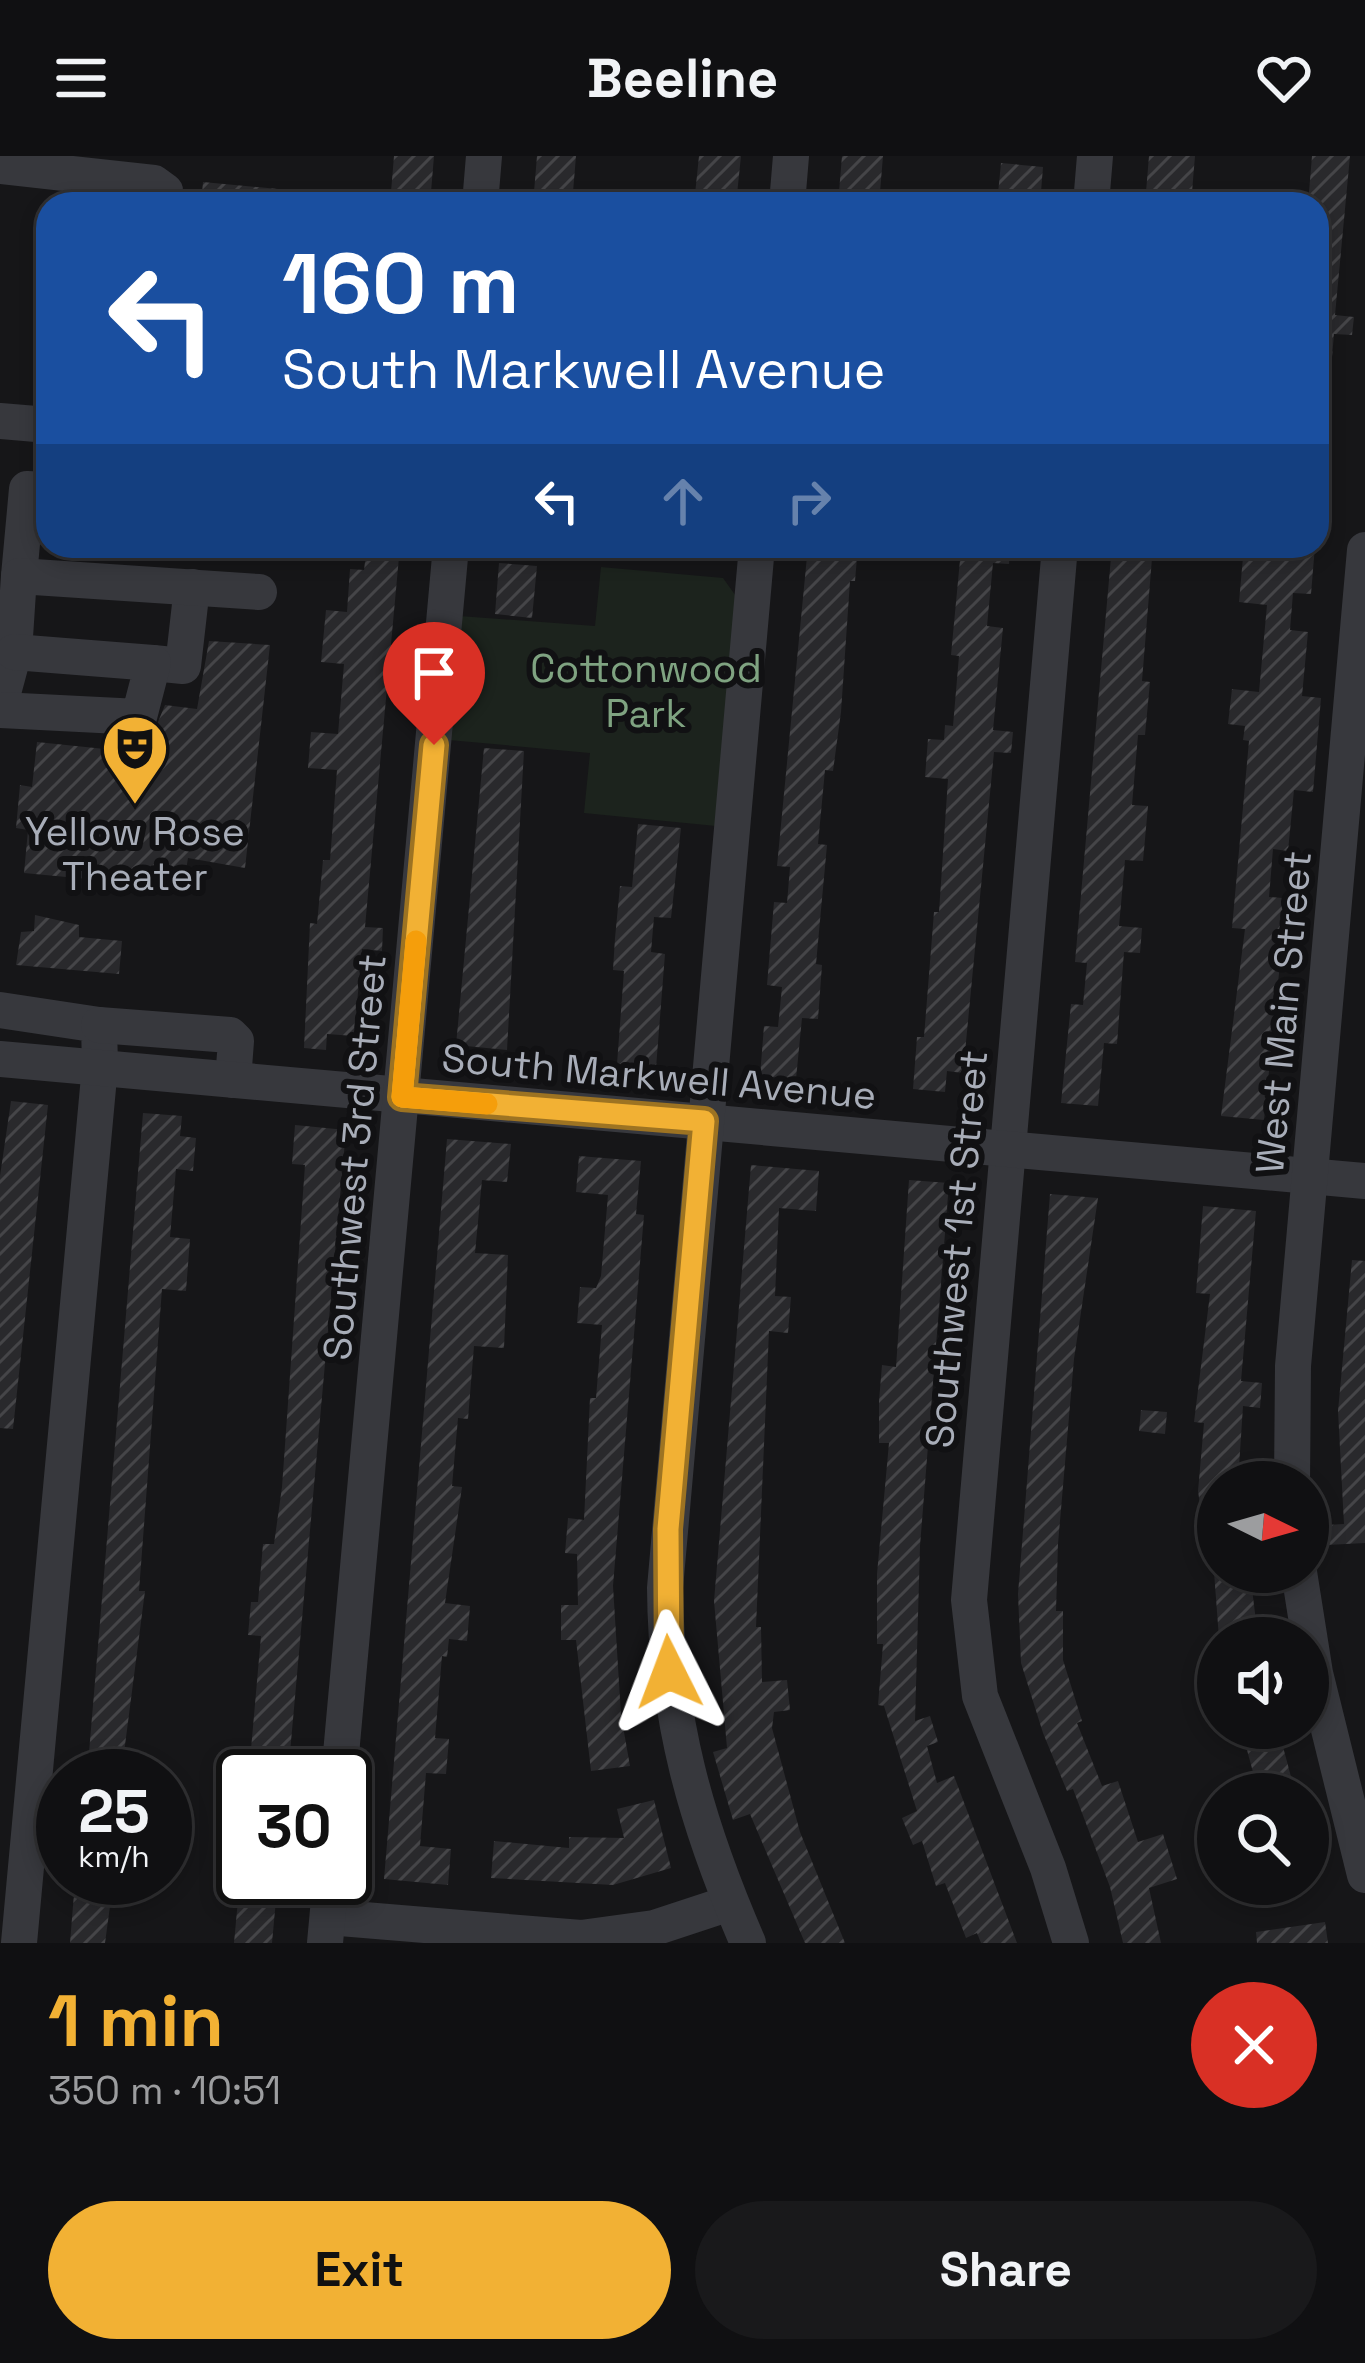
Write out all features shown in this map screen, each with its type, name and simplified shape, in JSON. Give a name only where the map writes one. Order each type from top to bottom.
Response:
[{"type":"street","points":[[481,192],[484,156]]},
{"type":"street","points":[[788,192],[791,156]]},
{"type":"street","points":[[1091,192],[1095,156]]},
{"type":"street","points":[[0,166],[66,188],[123,191],[154,183],[161,192]]},
{"type":"street","points":[[0,422],[36,424]]},
{"type":"street","points":[[36,489],[27,489],[12,599],[14,652],[0,707],[139,717],[153,663]]},
{"type":"street","name":"West Main Street","points":[[1292,1461],[1293,1366],[1365,550]]},
{"type":"street","name":"Southwest 3rd Street","points":[[342,1749],[450,558]]},
{"type":"street","points":[[748,1943],[680,1756],[666,1644],[668,1529],[756,558]]},
{"type":"street","name":"Southwest 1st Street","points":[[1059,558],[973,1525],[972,1655],[992,1733],[1048,1868],[1071,1943]]},
{"type":"street","points":[[12,599],[87,563],[192,587],[259,592]]},
{"type":"street","points":[[14,652],[183,666],[192,587]]},
{"type":"street","points":[[0,1010],[230,1035],[236,1041],[233,1080]]},
{"type":"street","points":[[19,1943],[100,1066],[99,1024]]},
{"type":"street","name":"South Markwell Avenue","points":[[0,1059],[1365,1181]]},
{"type":"street","points":[[1303,1593],[1316,1673],[1365,1876]]},
{"type":"street","points":[[326,1930],[580,1938],[654,1928],[730,1903]]},
{"type":"green space","name":"Cottonwood Park","points":[[601,567],[723,578],[738,599],[716,826],[584,813],[590,753],[449,740],[459,616],[595,626]]},
{"type":"building","points":[[394,156],[434,156],[431,192],[391,192]]},
{"type":"building","points":[[537,156],[576,156],[573,192],[534,192]]},
{"type":"building","points":[[699,156],[741,156],[737,192],[695,192]]},
{"type":"building","points":[[842,156],[883,156],[880,192],[839,192]]},
{"type":"building","points":[[1149,156],[1195,156],[1192,192],[1146,192]]},
{"type":"building","points":[[1312,156],[1350,156],[1335,315],[1354,317],[1352,335],[1334,334],[1330,380],[1329,192],[1309,192]]},
{"type":"building","points":[[1001,163],[1043,167],[1041,192],[998,192]]},
{"type":"building","points":[[203,182],[300,191],[300,192],[202,192]]},
{"type":"building","points":[[366,558],[399,558],[365,927],[383,928],[382,951],[362,949],[354,1036],[327,1034],[326,1050],[304,1048],[310,923],[317,924],[323,860],[330,860],[337,770],[308,768],[311,732],[338,734],[344,664],[321,662],[326,610],[347,612],[350,569],[364,570]]},
{"type":"building","points":[[807,558],[857,558],[855,581],[850,581],[833,771],[825,770],[818,844],[827,845],[816,964],[822,965],[818,1019],[802,1018],[796,1079],[760,1076],[764,1026],[778,1027],[782,987],[767,985],[774,902],[787,903],[790,867],[777,866]]},
{"type":"building","points":[[1009,558],[1009,564],[993,563],[987,626],[1003,628],[993,730],[1013,732],[1011,753],[994,752],[963,1073],[947,1071],[945,1092],[913,1089],[917,1037],[924,1037],[934,912],[939,912],[948,779],[925,777],[928,739],[944,740],[945,725],[953,726],[959,656],[951,655],[960,560],[954,559]]},
{"type":"building","points":[[1111,558],[1152,558],[1142,681],[1150,682],[1145,735],[1138,735],[1132,805],[1148,806],[1143,861],[1125,860],[1119,926],[1142,928],[1140,953],[1124,952],[1117,1044],[1104,1043],[1098,1106],[1061,1103],[1071,1004],[1083,1005],[1087,963],[1075,962]]},
{"type":"building","points":[[1243,558],[1314,558],[1311,594],[1293,593],[1290,630],[1308,632],[1302,696],[1321,698],[1313,792],[1294,790],[1288,851],[1273,849],[1269,897],[1283,898],[1282,944],[1264,1120],[1221,1116],[1245,929],[1232,928],[1249,741],[1243,740],[1245,726],[1228,724],[1232,689],[1259,692],[1267,605],[1239,602]]},
{"type":"building","points":[[499,563],[537,566],[532,618],[495,614]]},
{"type":"building","name":"Yellow Rose Theater","points":[[209,641],[270,645],[245,868],[188,858],[183,888],[24,873],[28,830],[16,828],[20,785],[32,787],[37,742],[153,754],[153,734],[165,705],[197,709]]},
{"type":"building","points":[[484,748],[524,751],[507,1050],[456,1045]]},
{"type":"building","points":[[638,824],[681,828],[671,918],[654,917],[651,952],[665,954],[656,1068],[617,1064],[624,971],[613,970],[615,938],[620,886],[632,887]]},
{"type":"building","points":[[35,915],[79,925],[79,937],[122,941],[119,974],[16,965],[21,932],[34,931]]},
{"type":"building","points":[[11,1101],[48,1105],[13,1429],[0,1428],[0,1176]]},
{"type":"building","points":[[143,1113],[182,1116],[180,1136],[196,1138],[193,1171],[176,1169],[170,1237],[190,1239],[186,1291],[162,1289],[139,1591],[145,1591],[125,1749],[89,1749]]},
{"type":"building","points":[[295,1125],[346,1130],[290,1749],[251,1749],[261,1636],[248,1635],[251,1602],[258,1602],[263,1544],[274,1544],[282,1487],[305,1165],[292,1164]]},
{"type":"building","points":[[447,1139],[511,1144],[507,1182],[482,1180],[475,1253],[508,1255],[504,1348],[474,1346],[468,1419],[458,1418],[452,1486],[462,1487],[445,1603],[470,1606],[467,1641],[449,1639],[447,1657],[442,1656],[435,1738],[449,1739],[446,1774],[426,1773],[420,1846],[451,1849],[448,1885],[384,1879]]},
{"type":"building","points":[[579,1156],[641,1161],[636,1214],[644,1215],[613,1586],[621,1715],[630,1766],[591,1771],[576,1640],[561,1640],[561,1605],[578,1605],[577,1554],[565,1553],[568,1518],[584,1520],[590,1398],[596,1398],[602,1325],[577,1323],[580,1287],[596,1288],[601,1276],[608,1195],[576,1192]]},
{"type":"building","points":[[751,1165],[819,1171],[816,1211],[779,1208],[775,1296],[791,1297],[788,1333],[769,1331],[756,1627],[761,1627],[762,1682],[787,1680],[790,1710],[774,1712],[772,1728],[800,1832],[845,1943],[805,1943],[750,1814],[733,1820],[713,1752],[727,1748],[714,1601]]},
{"type":"building","points":[[909,1180],[949,1183],[920,1546],[915,1721],[930,1716],[938,1742],[927,1746],[937,1783],[954,1776],[1017,1943],[981,1943],[977,1933],[966,1938],[945,1883],[936,1886],[922,1841],[913,1845],[902,1818],[917,1811],[884,1706],[878,1705],[883,1644],[877,1644],[877,1574],[889,1443],[879,1443],[879,1401],[882,1365],[896,1367]]},
{"type":"building","points":[[1050,1194],[1098,1198],[1074,1359],[1058,1544],[1056,1611],[1063,1611],[1063,1660],[1082,1721],[1077,1723],[1102,1786],[1118,1781],[1138,1842],[1163,1834],[1177,1879],[1149,1888],[1161,1943],[1123,1943],[1110,1887],[1073,1789],[1067,1791],[1043,1733],[1021,1663],[1018,1594]]},
{"type":"building","points":[[1203,1206],[1256,1211],[1241,1381],[1262,1383],[1260,1408],[1243,1406],[1239,1461],[1201,1461],[1204,1423],[1194,1422],[1210,1294],[1196,1293]]},
{"type":"building","points":[[1352,1260],[1365,1261],[1365,1543],[1329,1545],[1329,1525],[1344,1524],[1338,1411]]},
{"type":"building","points":[[1141,1410],[1167,1412],[1165,1434],[1139,1431]]},
{"type":"building","points":[[1216,1593],[1253,1593],[1255,1617],[1217,1617]]},
{"type":"building","points":[[1247,1749],[1284,1749],[1290,1773],[1253,1773]]},
{"type":"building","points":[[654,1800],[671,1868],[613,1885],[491,1878],[494,1841],[569,1848],[569,1837],[624,1838],[617,1809]]},
{"type":"building","points":[[73,1905],[110,1905],[105,1943],[70,1943]]},
{"type":"building","points":[[238,1905],[276,1905],[272,1943],[234,1943]]},
{"type":"building","points":[[1325,1922],[1328,1943],[1257,1943],[1256,1932]]},
{"type":"slow traffic","points":[[416,941],[402,1097],[487,1104]]},
{"type":"place","name":"Yellow Rose Theater","points":[[135,807]]},
{"type":"route","points":[[434,745],[402,1097],[704,1121],[668,1529],[669,1672]]}]
